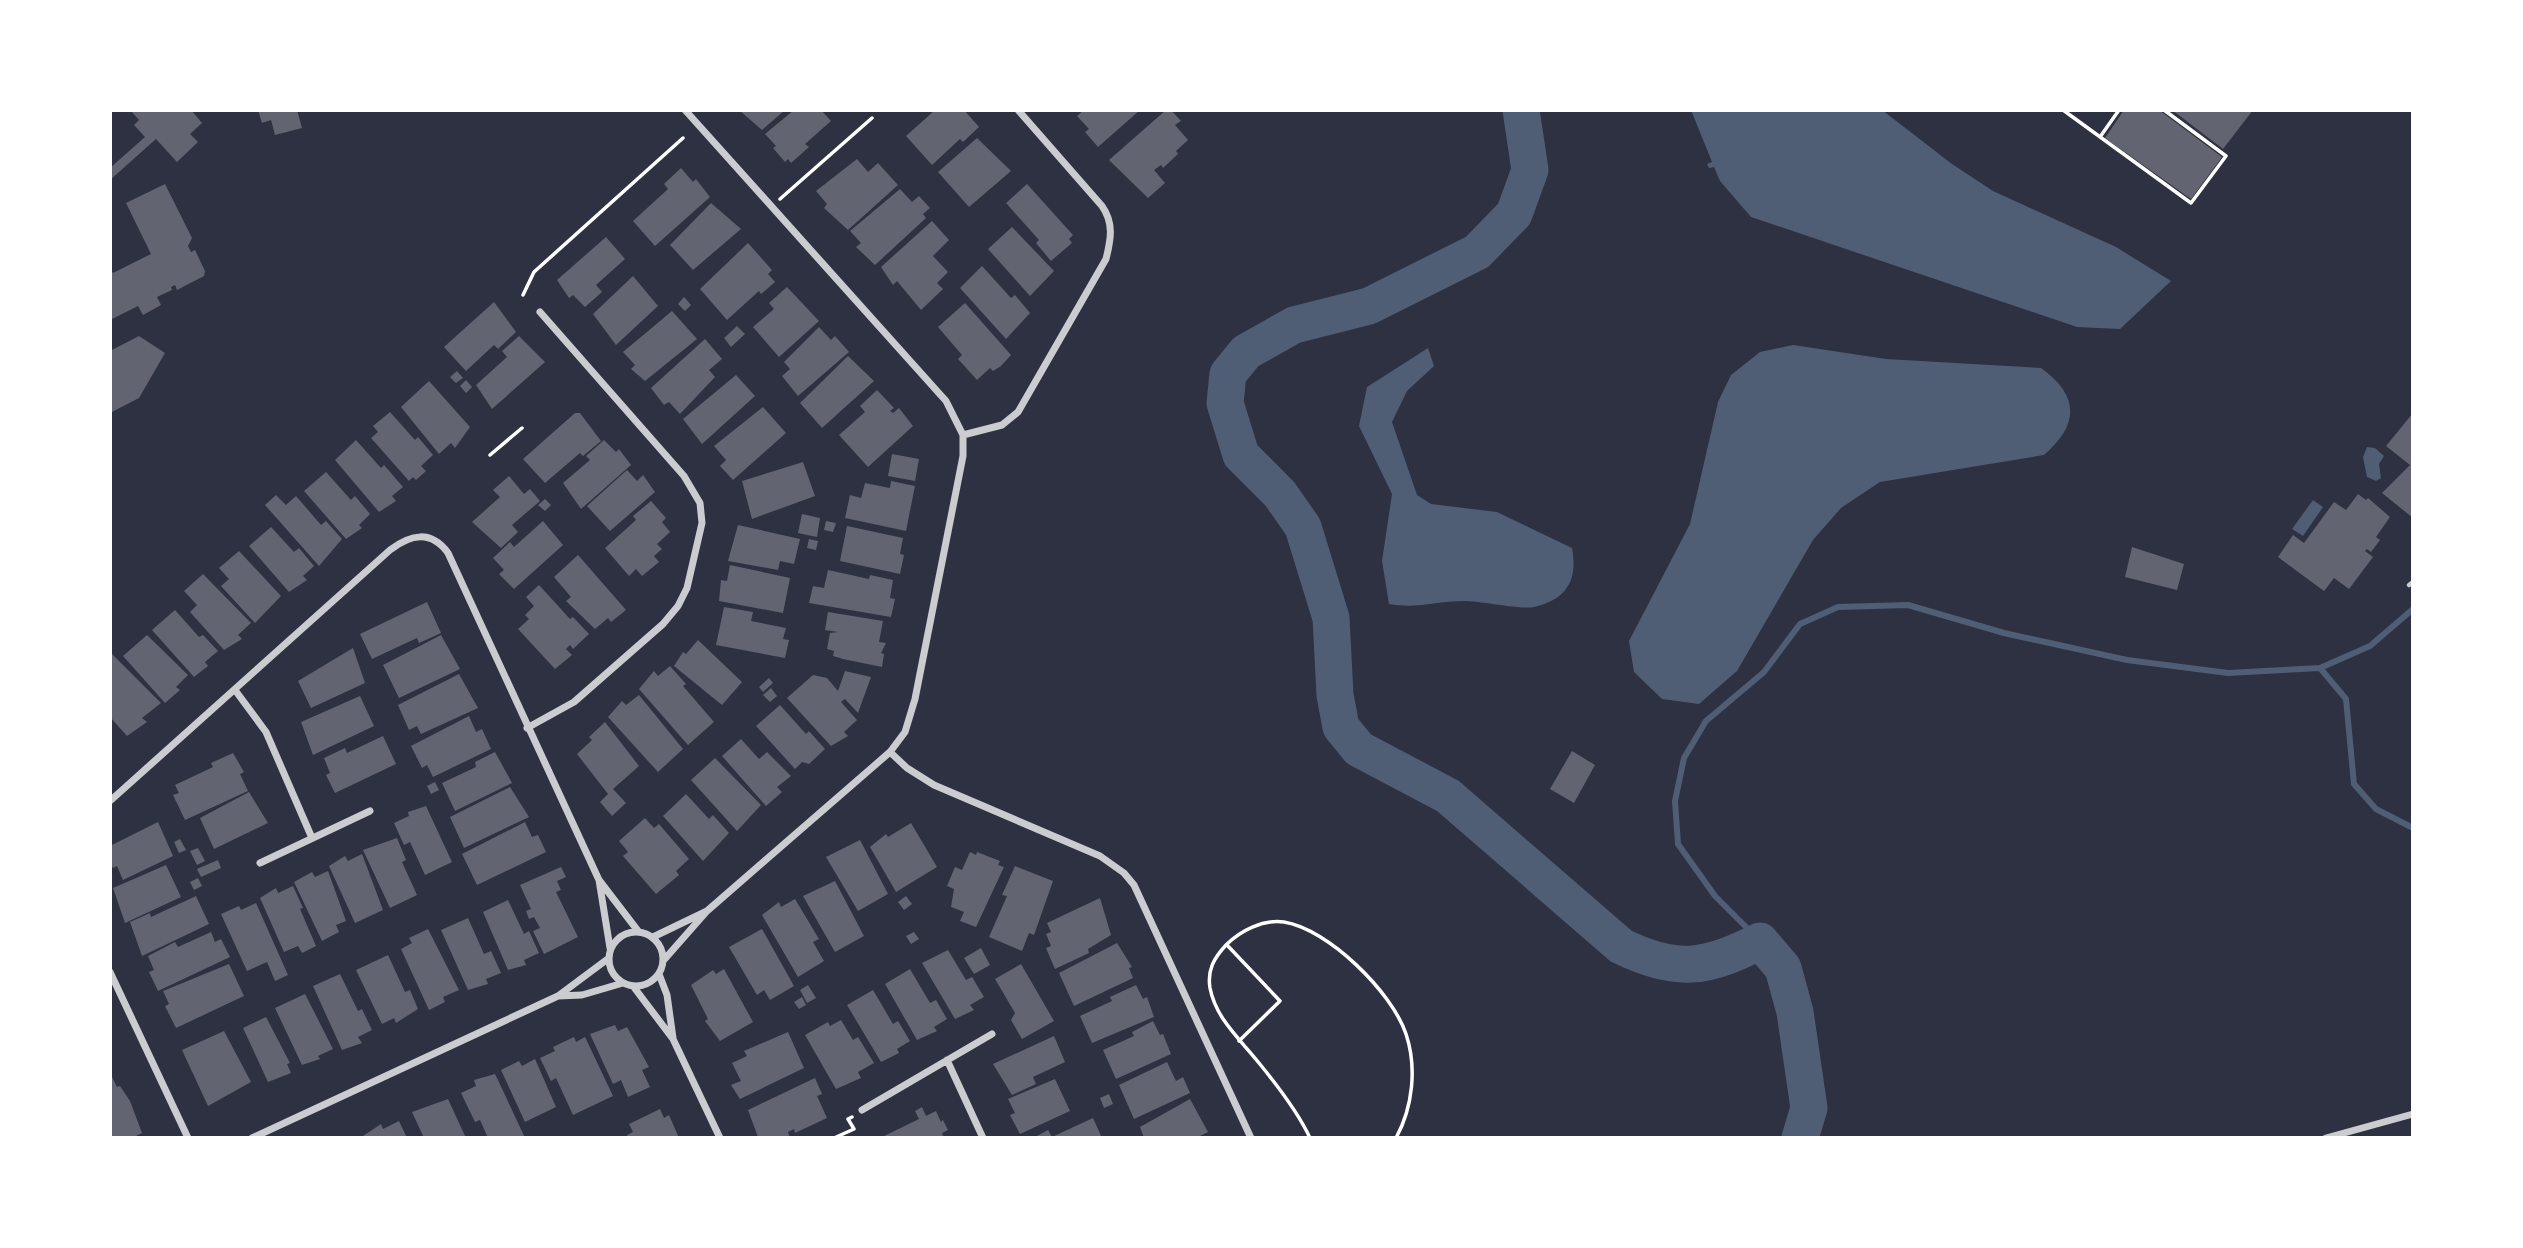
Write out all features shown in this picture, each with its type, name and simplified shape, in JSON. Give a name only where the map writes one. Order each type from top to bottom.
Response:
[{"type":"street","points":[[663,961],[707,911],[890,752],[905,732],[915,699],[960,482],[963,435],[946,401],[685,110]]},
{"type":"street","points":[[963,435],[1002,425],[1018,412],[1106,259],[1111,242],[1110,221],[1102,206],[1018,110]]},
{"type":"street","points":[[527,728],[574,702],[665,622],[687,588],[702,523],[700,503],[684,476],[540,312]]},
{"type":"street","points":[[110,801],[390,550],[408,538],[420,535],[441,544],[448,553],[599,880],[638,932]]},
{"type":"street","points":[[235,690],[266,732],[312,838]]},
{"type":"street","points":[[890,752],[920,777],[1100,856],[1124,873],[1134,885],[1251,1138]]},
{"type":"street","points":[[260,863],[370,811]]},
{"type":"street","points":[[599,880],[612,973],[623,983],[633,986],[648,983],[659,974],[663,961],[662,952],[653,937],[638,932],[622,936],[610,948]]},
{"type":"street","points":[[653,937],[670,926],[707,911]]},
{"type":"street","points":[[252,1138],[558,996],[608,958]]},
{"type":"street","points":[[110,972],[187,1138]]},
{"type":"street","points":[[659,974],[667,996],[673,1039]]},
{"type":"street","points":[[558,996],[582,995],[623,983]]},
{"type":"street","points":[[633,986],[673,1039],[720,1138]]},
{"type":"street","points":[[862,1110],[992,1034]]},
{"type":"street","points":[[947,1060],[983,1138]]},
{"type":"street","points":[[2326,1138],[2413,1114]]},
{"type":"path","points":[[2063,110],[2191,203],[2226,156],[2164,110]]},
{"type":"path","points":[[2099,137],[2119,110]]},
{"type":"path","points":[[772,205],[872,118]]},
{"type":"path","points":[[523,295],[534,272],[683,138]]},
{"type":"path","points":[[490,455],[522,428]]},
{"type":"path","points":[[1310,1138],[1266,1072],[1239,1041],[1219,1012],[1209,985],[1213,959],[1227,945],[1239,934],[1274,922],[1288,923],[1358,964],[1373,979],[1401,1024],[1408,1044],[1411,1095],[1396,1138]]},
{"type":"path","points":[[1227,945],[1280,1002],[1239,1041]]},
{"type":"path","points":[[834,1138],[853,1129],[848,1119],[862,1110]]},
{"type":"water","points":[[1691,110],[1882,110],[1952,164],[1993,191],[2116,247],[2171,281],[2120,329],[2077,327],[1751,217],[1720,181],[1714,167],[1709,168],[1707,164],[1712,162]]},
{"type":"water","points":[[1793,345],[1886,359],[2041,368],[2063,389],[2070,411],[2069,422],[2056,444],[2044,455],[1880,482],[1841,508],[1813,540],[1737,671],[1699,704],[1662,699],[1634,672],[1629,641],[1690,524],[1718,402],[1731,375],[1760,352]]},
{"type":"water","points":[[1428,348],[1434,366],[1407,391],[1392,422],[1417,495],[1431,504],[1497,512],[1572,548],[1571,579],[1555,599],[1528,608],[1464,601],[1409,606],[1389,604],[1382,561],[1392,494],[1359,426],[1367,387]]},
{"type":"water","points":[[2367,447],[2375,448],[2384,456],[2379,464],[2381,478],[2376,481],[2367,477],[2363,457]]},
{"type":"water","points":[[2313,500],[2323,507],[2303,536],[2292,529]]},
{"type":"building","points":[[130,110],[191,110],[202,123],[190,134],[198,142],[177,162],[156,139],[110,180],[110,168],[145,137],[134,125],[139,120]]},
{"type":"building","points":[[258,110],[297,110],[302,128],[275,135],[271,120],[262,123]]},
{"type":"building","points":[[739,110],[785,110],[762,130]]},
{"type":"building","points":[[794,110],[821,110],[831,121],[805,144],[809,147],[791,163],[788,159],[785,162],[765,134]]},
{"type":"building","points":[[935,110],[964,110],[979,127],[963,142],[960,139],[932,165],[906,136]]},
{"type":"building","points":[[1084,110],[1140,110],[1098,147],[1085,132],[1089,129],[1077,116]]},
{"type":"building","points":[[1166,110],[1171,110],[1181,121],[1175,125],[1188,140],[1163,168],[1161,165],[1154,170],[1165,183],[1148,198],[1109,160]]},
{"type":"building","points":[[2124,110],[2159,110],[2222,157],[2191,199],[2105,138]]},
{"type":"building","points":[[2172,110],[2253,110],[2223,149]]},
{"type":"building","points":[[977,138],[1011,171],[969,207],[938,172]]},
{"type":"building","points":[[857,159],[868,172],[878,163],[898,185],[848,230],[824,208],[827,204],[816,191]]},
{"type":"building","points":[[681,168],[693,182],[696,179],[710,197],[655,246],[633,221],[668,189],[664,184]]},
{"type":"building","points":[[165,184],[192,238],[188,246],[191,252],[195,250],[205,271],[204,276],[177,290],[175,285],[171,287],[172,290],[157,297],[161,305],[143,315],[138,306],[110,320],[110,268],[113,273],[151,254],[126,203]]},
{"type":"building","points":[[1027,184],[1073,235],[1069,239],[1072,243],[1051,261],[1036,243],[1039,240],[1006,203]]},
{"type":"building","points":[[900,189],[912,202],[919,196],[930,208],[923,214],[926,218],[875,265],[856,247],[861,243],[850,231]]},
{"type":"building","points":[[711,203],[741,229],[693,270],[670,245]]},
{"type":"building","points":[[932,221],[949,240],[933,256],[948,272],[937,283],[943,289],[921,310],[897,281],[893,285],[881,267]]},
{"type":"building","points":[[1012,227],[1054,271],[1030,296],[988,249]]},
{"type":"building","points":[[606,237],[625,259],[596,285],[602,292],[585,307],[573,295],[569,298],[557,280]]},
{"type":"building","points":[[748,243],[772,270],[768,274],[775,282],[761,294],[759,291],[727,320],[700,289]]},
{"type":"building","points":[[982,266],[1011,298],[1015,295],[1030,313],[1006,339],[960,288]]},
{"type":"building","points":[[633,276],[658,306],[616,345],[593,314]]},
{"type":"building","points":[[787,287],[819,321],[779,357],[753,327],[774,309],[769,303]]},
{"type":"building","points":[[684,297],[691,305],[685,311],[678,304]]},
{"type":"building","points":[[494,302],[516,332],[498,349],[494,345],[466,371],[444,347]]},
{"type":"building","points":[[965,303],[1011,355],[1001,366],[993,371],[990,368],[977,380],[958,359],[962,355],[938,327]]},
{"type":"building","points":[[672,311],[697,339],[645,381],[631,369],[635,365],[623,352]]},
{"type":"building","points":[[737,326],[745,334],[731,347],[724,338]]},
{"type":"building","points":[[819,327],[831,340],[835,336],[849,352],[798,396],[782,376],[790,369],[784,362]]},
{"type":"building","points":[[139,336],[165,353],[139,398],[110,413],[110,351]]},
{"type":"building","points":[[519,336],[545,362],[492,409],[476,385],[507,357],[502,351]]},
{"type":"building","points":[[705,339],[722,359],[709,370],[715,377],[680,414],[669,402],[664,405],[651,388]]},
{"type":"building","points":[[848,356],[874,381],[822,428],[800,403]]},
{"type":"building","points":[[457,371],[463,378],[456,383],[450,377]]},
{"type":"building","points":[[736,375],[755,396],[702,444],[683,419]]},
{"type":"building","points":[[466,380],[472,387],[466,393],[460,386]]},
{"type":"building","points":[[429,381],[470,427],[455,448],[451,443],[439,454],[401,407]]},
{"type":"building","points":[[877,390],[894,408],[890,411],[893,413],[899,408],[913,426],[868,467],[839,435],[865,412],[860,406]]},
{"type":"building","points":[[763,407],[786,433],[733,480],[720,466],[726,460],[714,446]]},
{"type":"building","points":[[390,412],[415,440],[418,437],[433,455],[421,466],[426,471],[416,480],[413,477],[409,481],[371,438],[378,432],[373,426]]},
{"type":"building","points":[[575,413],[580,413],[601,441],[583,456],[580,453],[545,483],[523,459]]},
{"type":"building","points":[[2413,413],[2413,518],[2382,493],[2410,465],[2386,446]]},
{"type":"building","points":[[356,440],[381,468],[384,465],[403,487],[392,496],[396,501],[379,512],[335,460]]},
{"type":"building","points":[[604,440],[616,452],[619,449],[631,465],[581,509],[563,483],[590,460],[586,456]]},
{"type":"building","points":[[892,454],[919,459],[915,481],[888,476]]},
{"type":"building","points":[[803,462],[815,496],[752,519],[742,481]]},
{"type":"building","points":[[627,470],[637,481],[643,475],[655,492],[610,531],[587,506]]},
{"type":"building","points":[[326,472],[351,500],[355,496],[370,514],[359,525],[362,528],[346,539],[304,491]]},
{"type":"building","points":[[509,476],[524,494],[530,489],[540,501],[512,525],[518,532],[501,548],[472,522],[500,497],[493,490]]},
{"type":"building","points":[[891,481],[915,486],[906,531],[845,518],[850,495],[861,498],[865,483],[890,488]]},
{"type":"building","points":[[2358,494],[2366,500],[2368,498],[2390,517],[2376,537],[2380,540],[2371,552],[2367,549],[2365,551],[2373,557],[2349,589],[2334,578],[2324,591],[2278,557],[2293,535],[2304,543],[2334,502],[2346,510]]},
{"type":"building","points":[[276,495],[286,505],[296,496],[321,525],[326,521],[342,539],[319,566],[265,505]]},
{"type":"building","points":[[545,499],[551,505],[545,511],[538,505]]},
{"type":"building","points":[[651,501],[666,518],[662,522],[670,532],[657,544],[662,549],[654,556],[659,562],[642,576],[636,569],[629,576],[605,548],[636,520],[633,516]]},
{"type":"building","points":[[802,514],[820,518],[817,537],[798,533]]},
{"type":"building","points":[[543,521],[563,545],[514,589],[499,574],[504,570],[493,558],[510,542],[514,547]]},
{"type":"building","points":[[826,521],[836,523],[833,532],[824,530]]},
{"type":"building","points":[[738,525],[800,539],[794,564],[780,561],[778,570],[728,561]]},
{"type":"building","points":[[847,526],[903,538],[900,554],[904,555],[900,574],[840,561]]},
{"type":"building","points":[[271,527],[294,552],[299,548],[314,566],[303,576],[307,580],[289,592],[249,546]]},
{"type":"building","points":[[809,539],[818,541],[816,550],[807,548]]},
{"type":"building","points":[[2132,547],[2184,564],[2177,590],[2125,577]]},
{"type":"building","points":[[239,551],[281,596],[255,623],[221,586],[229,579],[219,568]]},
{"type":"building","points":[[578,555],[626,610],[611,622],[608,618],[595,629],[566,601],[571,597],[554,577]]},
{"type":"building","points":[[730,565],[790,578],[783,613],[719,601],[721,580],[727,581]]},
{"type":"building","points":[[828,570],[869,579],[870,575],[893,580],[890,598],[895,599],[891,617],[809,603],[813,586],[824,588]]},
{"type":"building","points":[[203,574],[251,623],[238,635],[242,639],[224,650],[190,612],[197,605],[184,591]]},
{"type":"building","points":[[539,585],[570,619],[573,617],[589,634],[573,649],[570,645],[566,649],[572,655],[555,669],[518,629],[529,619],[525,615],[534,606],[526,597]]},
{"type":"building","points":[[427,602],[441,633],[419,643],[417,638],[372,659],[360,634]]},
{"type":"building","points":[[724,607],[753,612],[751,621],[786,628],[783,639],[789,640],[785,658],[716,645]]},
{"type":"building","points":[[175,610],[199,637],[203,635],[218,651],[205,662],[208,666],[194,677],[152,630]]},
{"type":"building","points":[[828,612],[883,621],[879,642],[886,643],[881,653],[884,654],[882,667],[833,656],[834,651],[827,649],[830,633],[838,632],[825,630]]},
{"type":"building","points":[[147,635],[188,675],[176,687],[180,690],[165,703],[123,656]]},
{"type":"building","points":[[441,635],[460,669],[399,698],[383,665]]},
{"type":"building","points":[[698,640],[742,682],[722,705],[674,666],[683,652],[686,654]]},
{"type":"building","points":[[353,648],[365,683],[311,708],[298,681]]},
{"type":"building","points":[[110,652],[161,703],[142,718],[147,722],[127,736],[110,717]]},
{"type":"building","points":[[670,666],[686,684],[683,686],[714,722],[688,745],[639,689],[654,671],[658,676]]},
{"type":"building","points":[[845,671],[871,677],[858,713],[845,699],[841,702],[857,720],[844,732],[848,736],[831,746],[787,698],[813,675],[827,678],[838,691]]},
{"type":"building","points":[[459,674],[478,708],[421,734],[417,726],[409,730],[398,705]]},
{"type":"building","points":[[769,678],[773,683],[763,692],[759,687]]},
{"type":"building","points":[[771,688],[777,696],[770,702],[763,695]]},
{"type":"building","points":[[639,695],[683,749],[658,772],[608,717],[622,701],[626,705]]},
{"type":"building","points":[[360,696],[374,726],[313,755],[301,722]]},
{"type":"building","points":[[780,705],[806,734],[809,731],[825,749],[809,764],[802,762],[795,769],[756,726]]},
{"type":"building","points":[[469,716],[476,732],[482,729],[491,749],[433,777],[427,765],[422,768],[411,746]]},
{"type":"building","points":[[605,722],[639,766],[613,789],[626,803],[612,816],[600,802],[608,794],[577,754],[592,740],[589,737]]},
{"type":"building","points":[[383,736],[396,764],[335,793],[326,775],[330,773],[324,758],[345,748],[347,753]]},
{"type":"building","points":[[741,739],[759,759],[767,752],[791,776],[777,787],[782,792],[766,806],[722,756]]},
{"type":"building","points":[[1572,751],[1595,765],[1574,803],[1550,789]]},
{"type":"building","points":[[495,752],[512,783],[455,811],[442,783],[476,767],[475,762]]},
{"type":"building","points":[[233,753],[244,772],[240,774],[248,791],[185,820],[173,795],[179,793],[175,785],[213,767],[211,763]]},
{"type":"building","points":[[715,758],[761,805],[737,831],[691,780]]},
{"type":"building","points":[[435,782],[439,790],[431,794],[427,786]]},
{"type":"building","points":[[510,787],[529,817],[464,848],[450,817]]},
{"type":"building","points":[[249,792],[268,823],[214,849],[200,818]]},
{"type":"building","points":[[686,794],[709,819],[713,815],[729,833],[703,861],[663,816]]},
{"type":"building","points":[[426,806],[452,862],[425,875],[410,842],[404,845],[394,823],[409,816],[408,812]]},
{"type":"building","points":[[645,818],[654,828],[659,824],[689,859],[676,871],[679,875],[656,894],[623,856],[628,852],[619,841]]},
{"type":"building","points":[[158,822],[173,856],[123,880],[117,866],[113,868],[110,863],[110,846]]},
{"type":"building","points":[[525,822],[532,837],[538,835],[546,852],[477,885],[462,854]]},
{"type":"building","points":[[911,823],[937,867],[896,892],[870,847],[886,834],[888,837]]},
{"type":"building","points":[[397,838],[406,860],[402,862],[417,895],[390,908],[363,850]]},
{"type":"building","points":[[180,839],[186,850],[179,853],[174,842]]},
{"type":"building","points":[[860,840],[888,894],[858,911],[826,857]]},
{"type":"building","points":[[198,848],[205,861],[197,865],[190,851]]},
{"type":"building","points":[[970,852],[1000,861],[998,865],[1004,867],[976,927],[960,921],[964,912],[951,907],[954,889],[947,886],[955,867],[962,870]]},
{"type":"building","points":[[362,854],[383,910],[355,923],[329,866],[345,856],[348,861]]},
{"type":"building","points":[[218,860],[221,868],[201,877],[197,869]]},
{"type":"building","points":[[166,865],[181,897],[125,923],[113,888]]},
{"type":"building","points":[[1015,866],[1053,881],[1034,935],[1029,933],[1022,951],[989,937],[1007,896],[1002,895]]},
{"type":"building","points":[[561,867],[566,877],[557,881],[561,890],[556,892],[578,937],[544,954],[533,931],[540,928],[534,917],[529,919],[526,911],[531,909],[520,885]]},
{"type":"building","points":[[328,871],[346,921],[336,925],[339,932],[322,941],[294,882],[312,872],[315,877]]},
{"type":"building","points":[[198,878],[202,886],[194,890],[190,882]]},
{"type":"building","points":[[835,881],[864,936],[835,952],[803,896]]},
{"type":"building","points":[[293,886],[316,946],[302,953],[298,946],[284,952],[260,898],[276,888],[278,893]]},
{"type":"building","points":[[196,896],[209,924],[142,956],[130,922],[150,913],[151,917]]},
{"type":"building","points":[[906,896],[912,904],[904,910],[898,902]]},
{"type":"building","points":[[1100,898],[1111,935],[1088,949],[1089,953],[1055,969],[1046,948],[1051,946],[1046,934],[1051,932],[1047,923]]},
{"type":"building","points":[[795,899],[819,939],[813,942],[824,961],[798,977],[762,915],[779,902],[781,907]]},
{"type":"building","points":[[508,900],[524,934],[529,931],[539,953],[524,960],[526,965],[508,970],[483,912]]},
{"type":"building","points":[[256,903],[288,975],[275,981],[267,962],[247,971],[221,914],[239,906],[241,910]]},
{"type":"building","points":[[468,918],[484,954],[491,951],[501,973],[486,979],[488,984],[468,990],[441,930]]},
{"type":"building","points":[[428,929],[459,990],[443,997],[445,1002],[429,1010],[401,949],[412,943],[409,938]]},
{"type":"building","points":[[762,929],[794,986],[770,1000],[764,990],[757,995],[729,947]]},
{"type":"building","points":[[211,932],[215,942],[221,939],[230,957],[158,991],[149,972],[154,970],[148,956],[175,942],[178,947]]},
{"type":"building","points":[[914,932],[919,939],[911,944],[906,936]]},
{"type":"building","points":[[1117,943],[1132,967],[1129,968],[1133,978],[1074,1006],[1059,973]]},
{"type":"building","points":[[981,948],[990,965],[974,974],[964,958]]},
{"type":"building","points":[[948,950],[966,980],[972,977],[984,997],[970,1005],[974,1010],[955,1019],[922,963]]},
{"type":"building","points":[[388,955],[405,992],[410,990],[418,1009],[396,1023],[394,1018],[382,1024],[356,970]]},
{"type":"building","points":[[229,964],[244,996],[176,1028],[165,1006],[169,1004],[163,991]]},
{"type":"building","points":[[1021,964],[1054,1021],[1022,1039],[1011,1020],[1015,1013],[995,979]]},
{"type":"building","points":[[724,969],[753,1022],[720,1041],[705,1021],[708,1019],[691,985],[713,970],[716,974]]},
{"type":"building","points":[[910,969],[930,1003],[936,1000],[947,1019],[934,1027],[937,1031],[917,1040],[885,984]]},
{"type":"building","points":[[340,974],[358,1011],[362,1009],[372,1030],[358,1037],[362,1043],[342,1050],[313,986]]},
{"type":"building","points":[[808,985],[816,998],[807,1003],[800,990]]},
{"type":"building","points":[[1136,985],[1143,999],[1147,997],[1154,1017],[1092,1043],[1080,1016],[1112,1001],[1110,997]]},
{"type":"building","points":[[873,990],[893,1024],[898,1021],[910,1041],[897,1049],[899,1053],[881,1062],[847,1005]]},
{"type":"building","points":[[305,994],[333,1049],[318,1056],[320,1059],[302,1065],[275,1008]]},
{"type":"building","points":[[802,997],[806,1005],[799,1009],[794,1002]]},
{"type":"building","points":[[266,1017],[290,1063],[287,1064],[291,1073],[268,1082],[243,1028]]},
{"type":"building","points":[[841,1020],[853,1040],[858,1037],[874,1063],[858,1072],[861,1078],[836,1089],[805,1035],[828,1022],[830,1026]]},
{"type":"building","points":[[1153,1021],[1160,1035],[1163,1034],[1171,1054],[1116,1079],[1103,1050],[1134,1036],[1132,1032]]},
{"type":"building","points":[[615,1025],[618,1031],[627,1027],[649,1067],[642,1070],[650,1087],[628,1097],[621,1080],[613,1084],[590,1034]]},
{"type":"building","points":[[224,1031],[251,1082],[208,1106],[182,1050]]},
{"type":"building","points":[[788,1032],[804,1068],[740,1099],[731,1085],[741,1081],[732,1063],[747,1056],[744,1051]]},
{"type":"building","points":[[1054,1036],[1065,1062],[1033,1077],[1036,1084],[1012,1095],[993,1064]]},
{"type":"building","points":[[574,1037],[576,1042],[585,1037],[613,1096],[573,1115],[556,1078],[551,1081],[540,1058],[555,1051],[553,1047]]},
{"type":"building","points":[[535,1059],[556,1107],[525,1122],[501,1070],[519,1061],[522,1066]]},
{"type":"building","points":[[1167,1062],[1176,1081],[1183,1077],[1190,1093],[1134,1119],[1119,1085]]},
{"type":"building","points":[[110,1073],[117,1087],[120,1086],[130,1101],[142,1133],[132,1138],[110,1138]]},
{"type":"building","points":[[495,1074],[525,1138],[488,1138],[480,1120],[475,1122],[461,1093],[476,1086],[474,1080]]},
{"type":"building","points":[[815,1078],[822,1094],[817,1096],[827,1118],[795,1133],[794,1129],[788,1132],[790,1138],[758,1137],[748,1110]]},
{"type":"building","points":[[1055,1079],[1070,1111],[1020,1134],[1010,1115],[1015,1113],[1008,1099]]},
{"type":"building","points":[[1109,1094],[1113,1104],[1104,1108],[1100,1098]]},
{"type":"building","points":[[448,1099],[466,1138],[424,1138],[412,1112]]},
{"type":"building","points":[[1190,1099],[1208,1132],[1196,1138],[1144,1138],[1140,1127]]},
{"type":"building","points":[[922,1107],[926,1116],[936,1111],[941,1122],[943,1120],[948,1130],[942,1133],[944,1138],[880,1138],[919,1119],[915,1111]]},
{"type":"building","points":[[660,1109],[664,1118],[669,1115],[679,1138],[628,1138],[627,1135],[633,1132],[629,1124]]},
{"type":"building","points":[[1093,1118],[1102,1138],[1033,1138],[1048,1130],[1052,1137]]},
{"type":"building","points":[[399,1121],[407,1138],[363,1136],[381,1124],[383,1129]]},
{"type":"waterway","points":[[1521,110],[1530,170],[1514,214],[1477,252],[1369,306],[1294,325],[1246,352],[1228,374],[1225,403],[1241,455],[1280,494],[1303,527],[1331,618],[1335,695],[1341,727],[1359,749],[1448,796],[1621,946],[1658,961],[1691,964],[1723,957],[1760,941],[1783,968],[1795,1012],[1809,1108],[1800,1138]]},
{"type":"waterway","points":[[1760,941],[1715,896],[1678,844],[1675,801],[1684,758],[1706,721],[1764,672],[1800,624],[1838,607],[1908,605],[2004,633],[2127,660],[2228,673],[2320,668],[2346,699],[2354,784],[2376,809],[2413,828]]},
{"type":"waterway","points":[[2320,668],[2370,646],[2413,609]]}]
